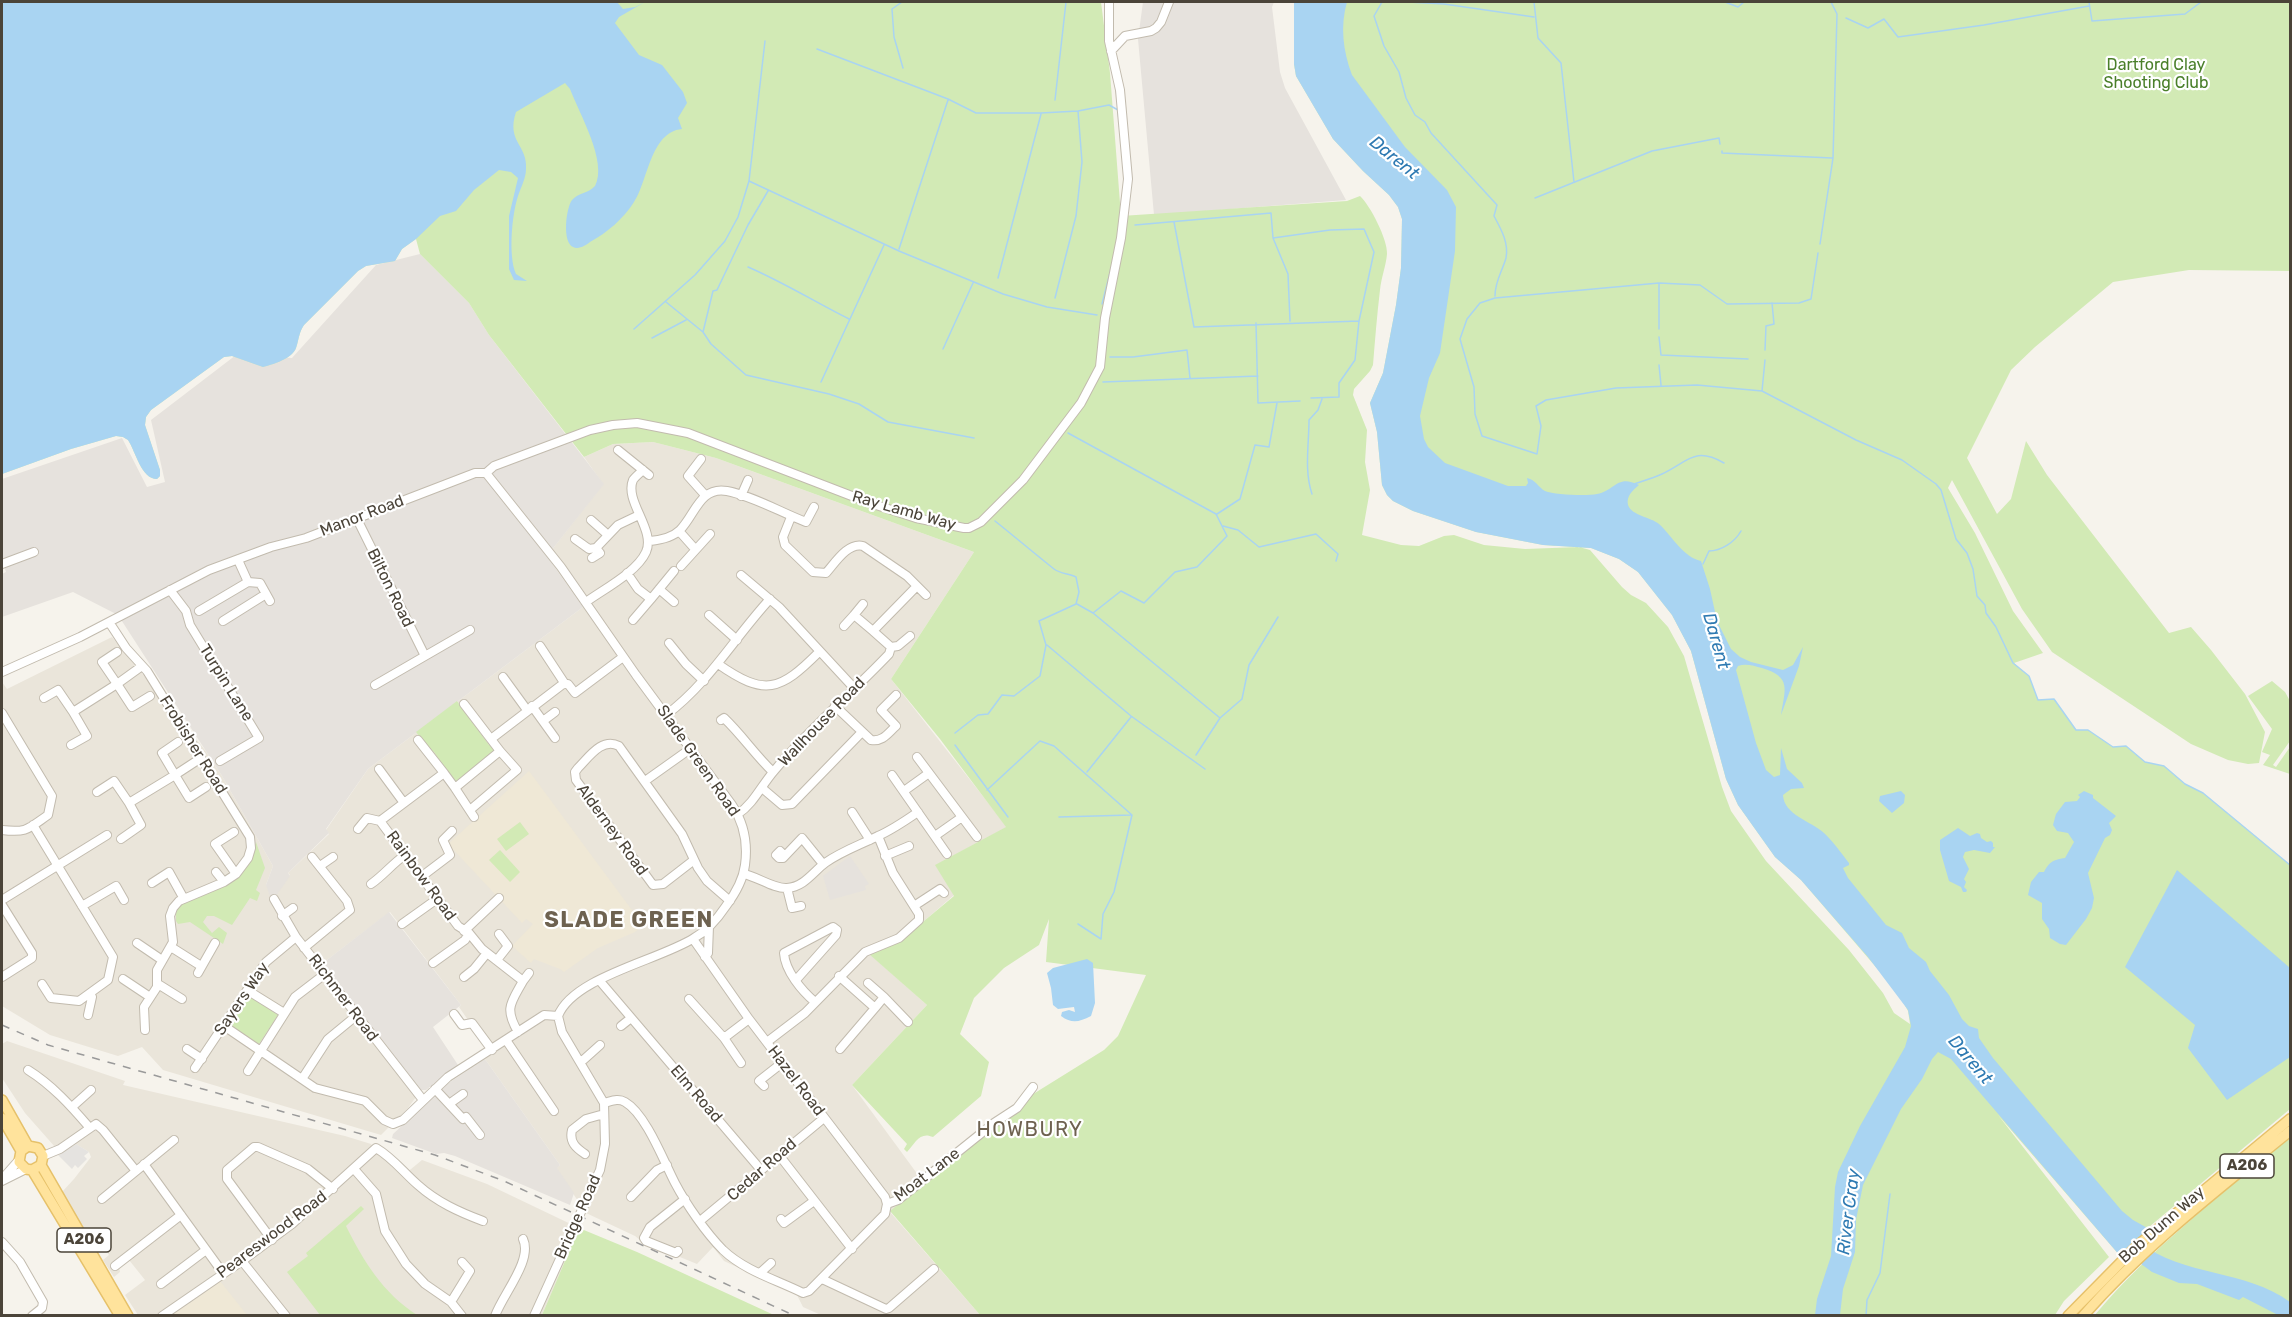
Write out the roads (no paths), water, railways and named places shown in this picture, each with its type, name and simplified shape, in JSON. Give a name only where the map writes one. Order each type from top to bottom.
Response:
[{"type":"main road","points":[[2,1100],[22,1152]]},
{"type":"main road","points":[[2,1118],[22,1152],[35,1165]]},
{"type":"main road","name":"Bob Dunn Way","points":[[2068,1316],[2290,1119]]},
{"type":"main road","name":"Bob Dunn Way","points":[[2165,1228],[2290,1131]]},
{"type":"main road","points":[[22,1152],[38,1148],[35,1165]]},
{"type":"main road","name":"A206","points":[[35,1165],[120,1316]]},
{"type":"main road","name":"A206","points":[[35,1165],[128,1316]]},
{"type":"main road","name":"Bob Dunn Way","points":[[2083,1316],[2121,1268]]},
{"type":"street","points":[[1109,2],[1108,29],[1111,51]]},
{"type":"street","points":[[1111,51],[1125,36],[1156,28],[1169,2]]},
{"type":"street","name":"Ray Lamb Way","points":[[562,440],[590,430],[637,423],[688,432],[870,504],[916,518],[969,528],[981,522],[1023,480],[1081,403],[1100,366],[1106,318],[1121,238],[1128,179],[1120,90],[1111,51]]},
{"type":"street","name":"Manor Road","points":[[2,672],[109,622],[209,570],[272,547],[289,544],[475,473],[486,473],[494,466],[562,440]]},
{"type":"street","points":[[486,473],[548,548],[586,602],[638,564],[650,541],[639,515],[633,481],[646,473],[618,450]]},
{"type":"street","points":[[702,459],[688,476],[705,495]]},
{"type":"street","points":[[741,496],[748,480]]},
{"type":"street","points":[[650,541],[670,537],[679,531],[697,502],[705,495],[726,491],[806,522],[814,507]]},
{"type":"street","points":[[575,539],[589,549],[596,548],[618,525],[639,515]]},
{"type":"street","points":[[791,516],[783,537],[785,545],[813,572],[826,573],[850,546],[857,544],[907,576],[926,595]]},
{"type":"street","name":"Bilton Road","points":[[357,519],[425,656]]},
{"type":"street","points":[[591,520],[608,535]]},
{"type":"street","points":[[679,531],[695,549]]},
{"type":"street","points":[[633,620],[710,534]]},
{"type":"street","points":[[592,558],[600,553],[596,548]]},
{"type":"street","points":[[2,564],[34,552]]},
{"type":"street","points":[[238,560],[248,582]]},
{"type":"street","points":[[627,573],[638,589],[651,600]]},
{"type":"street","points":[[741,575],[770,599],[854,688]]},
{"type":"street","points":[[199,610],[248,582],[260,582],[268,597],[223,621]]},
{"type":"street","points":[[873,631],[916,586]]},
{"type":"street","points":[[659,589],[674,602]]},
{"type":"street","name":"Turpin Lane","points":[[170,590],[186,611],[189,625],[259,738],[220,761]]},
{"type":"street","points":[[666,715],[704,681],[770,599]]},
{"type":"street","name":"Slade Green Road","points":[[558,1016],[568,1000],[598,980],[693,939],[709,926],[730,901],[744,874],[746,845],[738,814],[623,657],[586,602]]},
{"type":"street","points":[[844,626],[863,604]]},
{"type":"street","points":[[709,614],[737,640]]},
{"type":"street","points":[[854,615],[891,647]]},
{"type":"street","name":"Frobisher Road","points":[[109,622],[126,648],[142,666],[250,837],[248,858],[236,874],[224,882],[184,898]]},
{"type":"street","points":[[375,685],[470,630]]},
{"type":"street","name":"Wallhouse Road","points":[[738,814],[747,808],[773,772],[835,706],[889,654],[891,647],[898,646],[910,636]]},
{"type":"street","points":[[669,643],[704,681]]},
{"type":"street","points":[[540,646],[565,684],[568,684],[575,693],[623,657]]},
{"type":"street","points":[[117,652],[102,662],[132,707],[150,696]]},
{"type":"street","points":[[718,664],[747,682],[760,686],[770,685],[797,675],[819,652]]},
{"type":"street","points":[[73,712],[142,666]]},
{"type":"street","points":[[503,677],[543,721],[555,738]]},
{"type":"street","points":[[490,739],[529,708],[565,684]]},
{"type":"street","points":[[44,699],[58,690],[73,712],[87,736],[71,745]]},
{"type":"street","points":[[835,706],[871,740],[877,741],[884,738],[896,726],[881,710],[896,695]]},
{"type":"street","points":[[418,740],[472,814],[517,772],[464,704]]},
{"type":"street","points":[[2,712],[52,796],[48,815],[20,832],[2,830]]},
{"type":"street","points":[[543,721],[555,712]]},
{"type":"street","points":[[724,718],[773,772]]},
{"type":"street","points":[[762,788],[782,805],[792,804],[862,732]]},
{"type":"street","points":[[178,742],[162,753],[189,798],[206,787]]},
{"type":"street","name":"Alderney Road","points":[[694,860],[663,884],[653,885],[574,776],[578,768],[602,745],[619,746],[682,834],[707,881],[730,901]]},
{"type":"street","points":[[645,781],[690,749]]},
{"type":"street","points":[[455,788],[500,751]]},
{"type":"street","points":[[917,757],[976,837]]},
{"type":"street","points":[[129,803],[201,758]]},
{"type":"street","points":[[379,769],[404,803]]},
{"type":"street","name":"Rainbow Road","points":[[444,773],[380,820],[458,926],[522,981]]},
{"type":"street","points":[[904,791],[929,773]]},
{"type":"street","points":[[892,775],[947,854]]},
{"type":"street","points":[[97,792],[114,782],[141,825],[121,839]]},
{"type":"street","points":[[767,1042],[805,1013],[861,954],[901,937],[919,921],[920,916],[897,881],[874,838],[852,812]]},
{"type":"street","points":[[744,874],[759,878],[771,885],[787,888],[801,883],[823,864],[845,851],[874,838],[918,812]]},
{"type":"street","points":[[358,829],[366,815],[380,820]]},
{"type":"street","points":[[934,836],[962,817]]},
{"type":"street","points":[[33,825],[113,957],[108,980],[79,1001],[51,998],[42,984]]},
{"type":"street","points":[[421,877],[450,855],[445,846],[445,838],[452,831]]},
{"type":"street","points":[[234,832],[215,843],[236,874]]},
{"type":"street","points":[[2,900],[107,835]]},
{"type":"street","points":[[784,855],[804,837],[823,864]]},
{"type":"street","points":[[885,856],[909,846]]},
{"type":"street","points":[[371,884],[405,855]]},
{"type":"street","points":[[304,948],[350,909],[347,901],[312,857]]},
{"type":"street","points":[[320,866],[333,857]]},
{"type":"street","points":[[145,1030],[144,1007],[158,984],[157,970],[173,942],[170,916],[173,908],[184,898],[169,872],[152,883]]},
{"type":"street","points":[[216,872],[224,882]]},
{"type":"street","points":[[82,906],[116,886],[124,900]]},
{"type":"street","points":[[787,888],[790,909],[801,906]]},
{"type":"street","points":[[914,906],[940,889],[944,893]]},
{"type":"street","points":[[433,963],[465,940],[467,932],[500,898]]},
{"type":"street","name":"Richmer Road","points":[[274,899],[282,916],[304,948],[420,1097]]},
{"type":"street","points":[[402,924],[437,899]]},
{"type":"street","points":[[2,905],[32,953],[32,958],[2,977]]},
{"type":"street","points":[[282,916],[293,908]]},
{"type":"street","points":[[705,957],[708,953],[709,926]]},
{"type":"street","points":[[796,980],[837,935],[837,930],[833,927],[784,953],[784,962],[796,980],[815,1002]]},
{"type":"street","points":[[497,960],[508,946],[499,934]]},
{"type":"street","name":"Sayers Way","points":[[195,1068],[266,962],[296,937]]},
{"type":"street","name":"Hazel Road","points":[[693,939],[749,1019],[885,1197],[887,1204]]},
{"type":"street","points":[[137,943],[162,960]]},
{"type":"street","points":[[171,947],[199,970],[215,943]]},
{"type":"street","points":[[875,947],[886,951]]},
{"type":"street","points":[[464,977],[487,953]]},
{"type":"street","points":[[518,1032],[509,1014],[522,981],[529,973]]},
{"type":"street","points":[[248,1071],[295,997],[324,974]]},
{"type":"street","points":[[839,976],[875,1008]]},
{"type":"street","points":[[123,980],[150,997]]},
{"type":"street","name":"Elm Road","points":[[598,980],[760,1170]]},
{"type":"street","points":[[868,983],[908,1022]]},
{"type":"street","points":[[158,984],[182,999]]},
{"type":"street","points":[[247,990],[284,1013]]},
{"type":"street","points":[[89,1015],[92,997],[90,993]]},
{"type":"street","points":[[840,1049],[884,997]]},
{"type":"street","points":[[689,999],[724,1038],[741,1063]]},
{"type":"street","points":[[454,1014],[462,1025],[472,1023],[492,1050]]},
{"type":"street","points":[[224,1026],[315,1088],[365,1101],[384,1120],[393,1124],[404,1120],[420,1097],[435,1089],[448,1077],[543,1015],[558,1016]]},
{"type":"street","points":[[302,1079],[328,1039],[356,1016]]},
{"type":"street","name":"Bridge Road","points":[[534,1316],[600,1170],[605,1144],[604,1103],[561,1030],[558,1016]]},
{"type":"street","points":[[621,1026],[630,1018]]},
{"type":"street","points":[[724,1038],[749,1019]]},
{"type":"street","points":[[506,1040],[554,1112]]},
{"type":"street","points":[[581,1062],[600,1046]]},
{"type":"street","points":[[187,1049],[202,1059]]},
{"type":"street","points":[[764,1086],[759,1081],[782,1063]]},
{"type":"street","points":[[28,1070],[46,1082],[89,1127]]},
{"type":"street","name":"Moat Lane","points":[[760,1273],[803,1293],[809,1291],[885,1214],[887,1204],[898,1200],[994,1123],[1017,1108],[1033,1087]]},
{"type":"street","points":[[435,1089],[463,1119],[466,1117],[480,1135]]},
{"type":"street","points":[[72,1107],[91,1090]]},
{"type":"street","points":[[448,1104],[463,1094]]},
{"type":"street","points":[[604,1103],[617,1099],[629,1105],[650,1132],[685,1199],[713,1239],[728,1254],[760,1273],[771,1263]]},
{"type":"street","name":"Bridge Road","points":[[585,1154],[577,1149],[571,1139],[572,1130],[586,1119],[604,1114]]},
{"type":"street","name":"Cedar Road","points":[[700,1221],[824,1118]]},
{"type":"street","points":[[2,1181],[35,1165],[96,1124],[136,1171]]},
{"type":"street","points":[[102,1199],[174,1140]]},
{"type":"street","points":[[272,1240],[226,1179],[227,1170],[254,1147],[258,1147],[308,1169],[333,1188]]},
{"type":"street","name":"Peareswood Road","points":[[162,1316],[272,1240],[376,1148],[396,1161],[418,1185],[440,1201],[483,1221]]},
{"type":"street","points":[[2,1181],[22,1152]]},
{"type":"street","points":[[779,1155],[852,1249]]},
{"type":"street","points":[[144,1164],[223,1273]]},
{"type":"street","points":[[631,1197],[650,1176],[667,1165]]},
{"type":"street","points":[[354,1169],[376,1194],[385,1231],[406,1264],[425,1284],[451,1302],[462,1316]]},
{"type":"street","points":[[678,1251],[676,1253],[644,1238],[650,1227],[685,1199]]},
{"type":"street","points":[[784,1223],[814,1201]]},
{"type":"street","points":[[115,1266],[181,1215]]},
{"type":"street","points":[[495,1316],[525,1260],[523,1239]]},
{"type":"street","points":[[2,1242],[21,1264],[43,1302],[42,1308],[32,1316]]},
{"type":"street","points":[[160,1284],[206,1250]]},
{"type":"street","points":[[242,1261],[286,1316]]},
{"type":"street","points":[[451,1302],[470,1271],[462,1262]]},
{"type":"street","points":[[822,1279],[886,1309],[934,1269]]},
{"type":"water","points":[[2,2],[617,2],[623,9],[645,2],[619,17],[615,23],[639,55],[662,65],[683,92],[687,103],[678,118],[682,129],[671,132],[656,148],[639,193],[630,208],[609,230],[578,248],[573,247],[567,239],[568,210],[574,198],[595,186],[598,164],[591,138],[570,89],[565,83],[516,112],[515,137],[524,154],[526,169],[514,213],[512,257],[516,274],[527,281],[514,280],[509,269],[509,216],[518,178],[511,172],[499,170],[474,190],[456,211],[440,216],[402,249],[395,261],[366,266],[358,271],[304,325],[294,352],[287,358],[263,367],[232,356],[224,357],[151,410],[146,417],[145,425],[160,470],[160,476],[157,479],[151,478],[143,470],[128,440],[116,436],[71,449],[2,474]]},
{"type":"water","points":[[1294,2],[1347,2],[1344,38],[1346,57],[1352,75],[1405,147],[1447,190],[1456,207],[1455,251],[1440,353],[1429,378],[1420,416],[1424,439],[1428,447],[1445,463],[1508,486],[1526,486],[1527,478],[1533,480],[1545,491],[1586,495],[1603,492],[1626,481],[1639,485],[1629,496],[1630,509],[1659,524],[1683,551],[1701,561],[1717,621],[1731,649],[1740,657],[1751,662],[1783,670],[1793,665],[1803,647],[1799,666],[1781,715],[1785,691],[1778,675],[1750,665],[1738,666],[1736,670],[1756,743],[1766,770],[1774,777],[1780,775],[1781,748],[1787,769],[1802,783],[1804,788],[1791,789],[1783,795],[1788,808],[1830,839],[1849,863],[1843,868],[1848,878],[1886,925],[1902,933],[1909,948],[1926,962],[1930,971],[1949,995],[1962,1019],[1969,1026],[1978,1029],[1979,1038],[1993,1058],[2122,1211],[2151,1230],[2139,1242],[2175,1262],[2273,1291],[2290,1302],[2290,1315],[2278,1315],[2243,1297],[2239,1300],[2197,1284],[2179,1283],[2152,1272],[2126,1253],[2121,1257],[1951,1059],[1938,1052],[1901,1109],[1863,1185],[1856,1220],[1855,1252],[1843,1289],[1840,1315],[1815,1315],[1817,1299],[1831,1256],[1838,1172],[1860,1126],[1905,1047],[1911,1026],[1908,1010],[1868,957],[1801,880],[1775,857],[1738,805],[1726,779],[1691,651],[1672,615],[1638,572],[1619,559],[1591,548],[1543,545],[1476,532],[1413,511],[1393,501],[1387,495],[1382,485],[1377,432],[1370,403],[1383,373],[1396,305],[1401,268],[1402,219],[1398,207],[1389,195],[1333,139],[1296,76]]},
{"type":"water","points":[[1901,791],[1905,795],[1904,803],[1892,813],[1879,801],[1880,796]]},
{"type":"water","points":[[2084,791],[2093,795],[2093,798],[2116,816],[2109,823],[2112,830],[2110,835],[2105,838],[2088,873],[2094,898],[2092,908],[2066,945],[2050,938],[2049,929],[2042,919],[2042,903],[2028,895],[2031,882],[2039,872],[2044,872],[2052,862],[2065,858],[2074,842],[2068,833],[2057,831],[2053,825],[2056,814],[2065,802],[2077,801],[2080,797],[2078,795]]},
{"type":"water","points":[[1958,828],[1970,836],[1980,834],[1981,838],[1987,842],[1991,841],[1995,847],[1990,853],[1974,850],[1965,852],[1963,857],[1969,869],[1964,879],[1966,892],[1949,881],[1940,850],[1940,840]]},
{"type":"water","points":[[2177,870],[2290,968],[2290,1057],[2227,1100],[2188,1048],[2195,1025],[2125,967]]},
{"type":"water","points":[[1087,959],[1093,963],[1095,1003],[1091,1016],[1072,1021],[1061,1016],[1062,1012],[1069,1010],[1075,1012],[1074,1007],[1058,1009],[1053,1005],[1047,973],[1053,968]]},
{"type":"waterway","points":[[902,2],[892,9],[894,37],[903,68]]},
{"type":"waterway","points":[[1055,100],[1066,2]]},
{"type":"waterway","points":[[1382,2],[1374,16],[1384,46],[1399,72],[1406,98],[1415,115],[1425,122],[1431,133],[1497,205],[1494,216],[1504,236],[1507,252],[1495,296]]},
{"type":"waterway","points":[[1408,2],[1444,4],[1534,17]]},
{"type":"waterway","points":[[1534,2],[1538,38],[1561,63],[1574,182]]},
{"type":"waterway","points":[[1725,2],[1738,7],[1744,2]]},
{"type":"waterway","points":[[1820,244],[1833,158],[1837,14],[1831,2]]},
{"type":"waterway","points":[[2089,2],[2092,21],[2185,14],[2201,2]]},
{"type":"waterway","points":[[1846,18],[1868,28],[1884,19],[1898,37],[1984,25],[2089,6]]},
{"type":"waterway","points":[[634,329],[695,275],[725,241],[738,217],[749,181],[765,41]]},
{"type":"waterway","points":[[817,49],[948,99],[976,113],[1078,111],[1109,105],[1118,110],[1121,141]]},
{"type":"waterway","points":[[899,249],[948,100]]},
{"type":"waterway","points":[[1055,298],[1076,216],[1082,162],[1078,111]]},
{"type":"waterway","points":[[998,278],[1041,114]]},
{"type":"waterway","points":[[1535,198],[1652,151],[1719,138],[1720,144]]},
{"type":"waterway","points":[[1722,151],[1722,153],[1832,158]]},
{"type":"waterway","points":[[749,181],[899,251],[1003,294],[1047,307],[1097,315]]},
{"type":"waterway","points":[[703,332],[713,291],[717,290],[748,225],[768,191]]},
{"type":"waterway","points":[[1135,225],[1271,213],[1273,238],[1288,274],[1290,321]]},
{"type":"waterway","points":[[1174,222],[1194,327],[1359,321]]},
{"type":"waterway","points":[[1273,238],[1330,230],[1364,229],[1374,252],[1359,321],[1355,360],[1339,383],[1339,397],[1311,398]]},
{"type":"waterway","points":[[821,382],[884,245]]},
{"type":"waterway","points":[[1765,360],[1762,391],[1697,385],[1616,388],[1546,400],[1536,406],[1541,426],[1537,454],[1482,436],[1475,414],[1474,387],[1460,339],[1467,319],[1480,303],[1495,298],[1659,283],[1700,285],[1727,304],[1799,303],[1811,299],[1818,253]]},
{"type":"waterway","points":[[1102,304],[1113,261]]},
{"type":"waterway","points":[[748,267],[849,319]]},
{"type":"waterway","points":[[943,349],[973,283]]},
{"type":"waterway","points":[[1659,284],[1659,329]]},
{"type":"waterway","points":[[666,302],[703,332],[711,344],[746,375],[829,394],[859,404],[888,422],[974,438]]},
{"type":"waterway","points":[[1765,350],[1766,326],[1774,324],[1772,303]]},
{"type":"waterway","points":[[652,338],[686,320]]},
{"type":"waterway","points":[[1256,323],[1258,403],[1300,401]]},
{"type":"waterway","points":[[1659,337],[1661,355],[1748,359]]},
{"type":"waterway","points":[[1110,357],[1133,357],[1187,350],[1190,378]]},
{"type":"waterway","points":[[1659,365],[1661,385]]},
{"type":"waterway","points":[[1103,382],[1258,376]]},
{"type":"waterway","points":[[1762,391],[1856,440],[1902,460],[1936,484],[1941,490],[1956,539],[1967,553],[1973,569],[1977,596],[1985,605],[1986,613],[1996,627],[2013,663],[2029,676],[2038,700],[2054,699],[2076,730],[2088,730],[2113,747],[2126,746],[2145,762],[2164,766],[2185,784],[2203,793],[2290,865]]},
{"type":"waterway","points":[[1312,494],[1308,467],[1309,420],[1318,410],[1322,399]]},
{"type":"waterway","points":[[1217,514],[1240,499],[1255,445],[1269,447],[1277,403]]},
{"type":"waterway","points":[[1068,433],[1216,514],[1227,536],[1197,567],[1175,572],[1144,603],[1121,591],[1093,613]]},
{"type":"waterway","points":[[1634,484],[1662,474],[1698,456],[1714,458],[1724,463]]},
{"type":"waterway","points":[[955,733],[978,715],[988,714],[1002,695],[1014,696],[1040,676],[1046,645],[1039,621],[1076,604],[1079,592],[1076,577],[1054,569],[995,521]]},
{"type":"waterway","points":[[1223,526],[1238,530],[1259,547],[1316,534],[1338,554],[1336,561]]},
{"type":"waterway","points":[[1703,564],[1709,551],[1727,545],[1741,531]]},
{"type":"waterway","points":[[1077,604],[1093,613],[1220,718]]},
{"type":"waterway","points":[[1196,755],[1220,718],[1242,699],[1249,665],[1278,617]]},
{"type":"waterway","points":[[1047,645],[1131,716],[1205,769]]},
{"type":"waterway","points":[[1087,772],[1131,717]]},
{"type":"waterway","points":[[987,790],[1040,741],[1054,746],[1132,815],[1114,892],[1103,914],[1101,939],[1078,924]]},
{"type":"waterway","points":[[955,745],[1008,817]]},
{"type":"waterway","points":[[1059,817],[1131,815]]},
{"type":"waterway","points":[[1866,1316],[1867,1300],[1880,1273],[1890,1194]]},
{"type":"railway","points":[[2,1025],[48,1045],[435,1155],[504,1181],[795,1316]]},
{"type":"district","name":"SLADE GREEN","points":[[629,921]]},
{"type":"district","name":"HOWBURY","points":[[1030,1130]]},
{"type":"park label","name":"Dartford Clay Shooting Club","points":[[2156,74]]},
{"type":"water label","name":"Darent","points":[[1394,158]]},
{"type":"water label","name":"Darent","points":[[1716,641]]},
{"type":"water label","name":"Darent","points":[[1970,1060]]},
{"type":"water label","name":"River Cray","points":[[1849,1212]]}]
